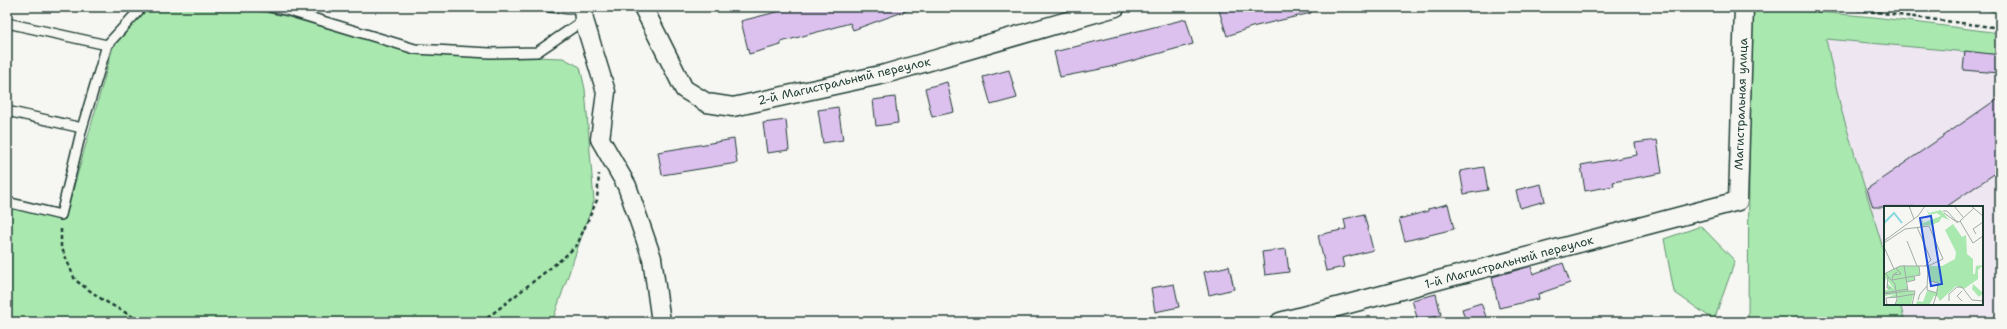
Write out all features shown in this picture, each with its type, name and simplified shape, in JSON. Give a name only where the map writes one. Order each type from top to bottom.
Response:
[{"type":"street","name":"2-й Магистральный переулок","points":[[643,7],[684,89],[707,104],[733,107],[885,74],[1116,7]]},
{"type":"street","name":"Магистральная улица","points":[[1738,201],[1744,7]]},
{"type":"street","points":[[583,12],[606,92],[600,139],[627,186],[652,258],[661,322]]},
{"type":"street","name":"1-й Магистральный переулок","points":[[1280,322],[1738,201]]},
{"type":"lane","points":[[7,202],[61,215],[82,128],[107,45],[142,7]]},
{"type":"lane","points":[[271,7],[286,10],[415,49],[490,53],[537,52],[583,12]]},
{"type":"lane","points":[[550,7],[583,12]]},
{"type":"lane","points":[[7,23],[107,45]]},
{"type":"lane","points":[[7,111],[82,128]]},
{"type":"path","points":[[1836,7],[1999,27]]},
{"type":"path","points":[[482,322],[563,258],[576,245],[597,200],[599,170]]},
{"type":"path","points":[[61,215],[61,246],[75,280],[103,300],[142,322]]},
{"type":"shaded area","points":[[1826,39],[2000,55],[2000,322],[1905,322],[1900,305],[1983,305],[1983,206],[1884,206],[1884,252],[1841,109]]},
{"type":"green space","points":[[148,7],[238,7],[285,16],[414,53],[563,58],[580,67],[585,89],[594,201],[552,322],[7,322],[7,206],[65,219],[113,47]]},
{"type":"green space","points":[[1761,7],[1874,17],[2000,33],[2000,55],[1826,39],[1841,109],[1884,252],[1884,305],[1900,305],[1905,322],[1748,322],[1750,8]]},
{"type":"green space","points":[[1979,7],[2000,7],[2000,14]]},
{"type":"green space","points":[[1701,226],[1735,261],[1714,320],[1674,292],[1664,239]]},
{"type":"building","points":[[796,7],[911,7],[911,9],[853,30],[850,23],[781,42],[781,45],[749,54],[741,21]]},
{"type":"building","points":[[1218,7],[1310,7],[1311,13],[1252,27],[1227,36]]},
{"type":"building","points":[[1186,19],[1193,44],[1106,68],[1060,77],[1054,52]]},
{"type":"building","points":[[1965,51],[2000,55],[1999,73],[1963,70]]},
{"type":"building","points":[[1009,70],[1017,98],[991,105],[983,77]]},
{"type":"building","points":[[947,82],[954,112],[932,117],[925,88]]},
{"type":"building","points":[[895,97],[898,123],[876,126],[873,100]]},
{"type":"building","points":[[2000,97],[2000,170],[1947,206],[1873,207],[1867,189]]},
{"type":"building","points":[[838,107],[843,140],[823,143],[818,110]]},
{"type":"building","points":[[786,120],[789,150],[767,153],[763,123]]},
{"type":"building","points":[[734,139],[737,163],[662,175],[658,152]]},
{"type":"building","points":[[1657,140],[1662,173],[1613,182],[1614,186],[1585,191],[1581,165],[1637,155],[1635,143]]},
{"type":"building","points":[[1484,167],[1488,190],[1464,194],[1460,171]]},
{"type":"building","points":[[1541,184],[1545,201],[1520,208],[1516,190]]},
{"type":"building","points":[[1448,204],[1454,229],[1405,241],[1399,219]]},
{"type":"building","points":[[1364,214],[1373,250],[1342,258],[1344,267],[1326,271],[1318,235],[1346,229],[1344,219]]},
{"type":"building","points":[[1286,249],[1289,272],[1265,275],[1262,252]]},
{"type":"building","points":[[1563,263],[1570,283],[1538,294],[1539,299],[1499,308],[1492,277],[1531,266],[1533,274]]},
{"type":"building","points":[[1229,266],[1234,289],[1209,295],[1204,272]]},
{"type":"building","points":[[1174,284],[1179,307],[1155,312],[1151,288]]},
{"type":"building","points":[[1436,294],[1441,315],[1418,321],[1412,300]]},
{"type":"building","points":[[1481,303],[1488,322],[1466,322],[1462,309]]}]
